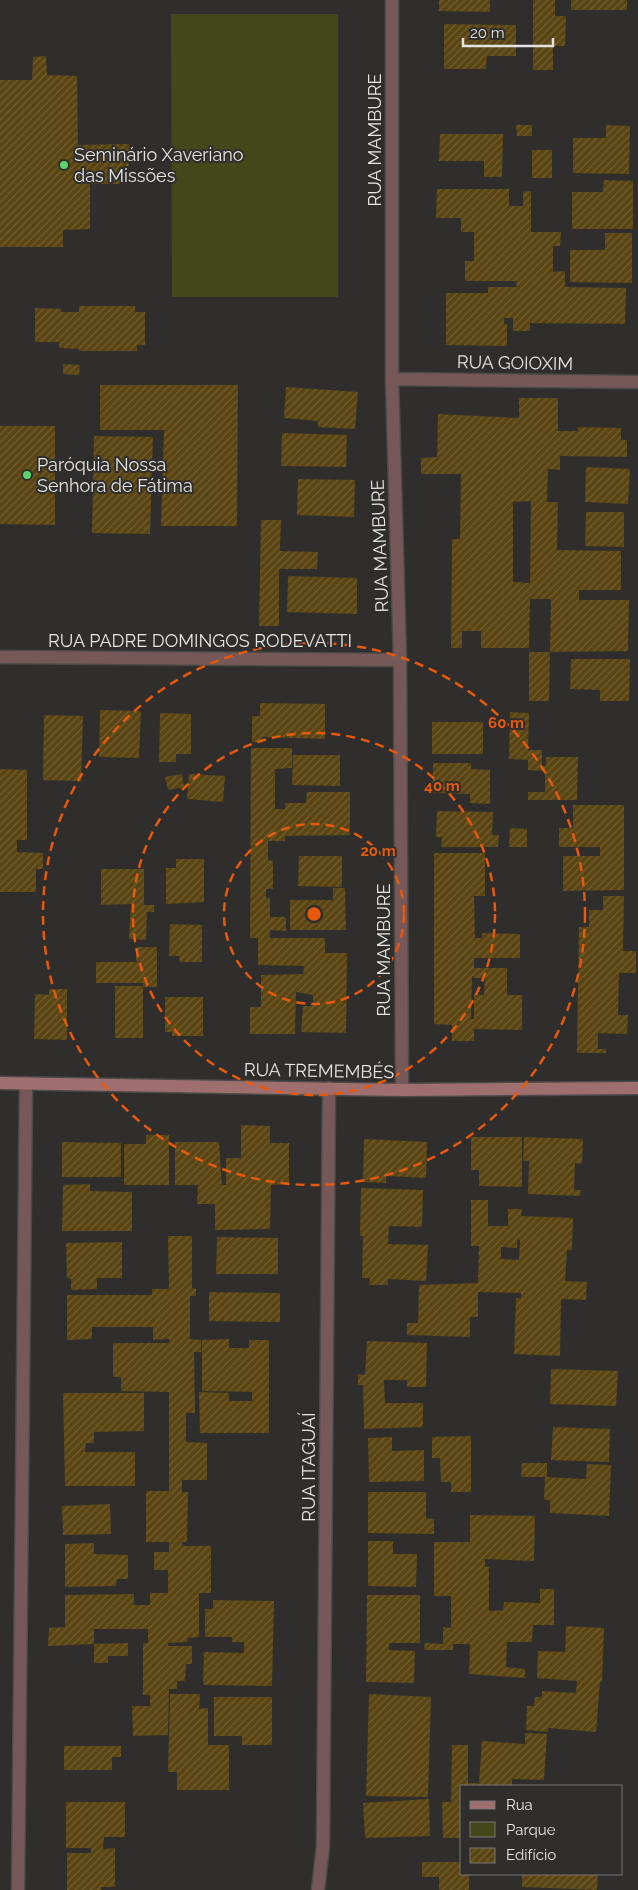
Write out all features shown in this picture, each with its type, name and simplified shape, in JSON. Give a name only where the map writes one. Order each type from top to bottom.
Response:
[{"type":"street","name":"RUA MAMBURE","points":[[392,0],[392,378],[400,660],[402,1090]]},
{"type":"street","name":"RUA GOIOXIM","points":[[392,378],[638,382]]},
{"type":"street","name":"RUA PADRE DOMINGOS RODEVATTI","points":[[0,657],[400,660]]},
{"type":"street","name":"RUA TREMEMBÉS","points":[[0,1084],[402,1090],[638,1088]]},
{"type":"street","points":[[18,1890],[26,1084]]},
{"type":"street","name":"RUA ITAGUAÍ","points":[[318,1890],[323,1846],[329,1088]]},
{"type":"green space","points":[[171,14],[338,14],[338,297],[172,297]]},
{"type":"building","points":[[439,0],[490,0],[490,12],[439,11]]},
{"type":"building","points":[[533,0],[555,0],[555,16],[566,16],[565,46],[553,46],[553,70],[533,70]]},
{"type":"building","points":[[571,0],[627,0],[627,10],[571,10]]},
{"type":"building","points":[[444,24],[516,25],[516,56],[487,56],[486,69],[444,69]]},
{"type":"building","name":"Seminário Xaveriano das Missões","points":[[46,56],[47,75],[77,76],[78,145],[129,144],[128,184],[90,184],[90,229],[63,230],[63,247],[0,247],[0,80],[32,80],[33,57]]},
{"type":"building","points":[[516,125],[532,125],[532,136],[517,136]]},
{"type":"building","points":[[606,125],[630,126],[629,174],[573,173],[573,138],[606,138]]},
{"type":"building","points":[[440,134],[503,134],[502,177],[484,177],[484,161],[439,161]]},
{"type":"building","points":[[532,150],[552,150],[552,178],[532,178]]},
{"type":"building","points":[[604,180],[633,181],[633,229],[572,229],[572,192],[603,192]]},
{"type":"building","points":[[437,189],[509,189],[509,206],[523,206],[523,192],[531,191],[531,232],[561,232],[560,246],[553,246],[553,272],[565,271],[565,287],[626,288],[625,324],[530,323],[530,331],[513,331],[513,318],[504,318],[504,324],[507,324],[507,346],[446,345],[446,293],[488,293],[488,287],[517,287],[516,281],[465,281],[465,261],[474,261],[474,232],[461,232],[461,218],[436,218]]},
{"type":"building","points":[[605,233],[632,233],[632,283],[570,282],[570,250],[605,250]]},
{"type":"building","points":[[79,306],[135,306],[135,312],[145,312],[145,345],[137,345],[137,351],[79,351],[79,349],[59,348],[59,342],[35,342],[35,308],[61,309],[61,312],[79,312]]},
{"type":"building","points":[[63,364],[80,365],[79,375],[63,374]]},
{"type":"building","points":[[100,385],[238,385],[237,526],[161,526],[164,430],[100,430]]},
{"type":"building","points":[[286,387],[358,392],[355,429],[318,427],[318,421],[284,418]]},
{"type":"building","points":[[519,398],[558,398],[558,431],[578,431],[578,427],[621,428],[621,440],[627,440],[627,457],[560,456],[560,470],[548,469],[547,502],[558,502],[557,550],[621,551],[621,590],[579,590],[579,600],[629,600],[628,651],[550,652],[551,599],[530,599],[529,648],[481,648],[481,631],[462,631],[462,648],[451,648],[452,539],[460,539],[461,474],[421,474],[421,458],[437,457],[438,414],[519,418]],"holes":[[[531,501],[530,583],[513,582],[513,502]]]},
{"type":"building","name":"Paróquia Nossa Senhora de Fátima","points":[[0,426],[55,426],[55,525],[0,524]]},
{"type":"building","points":[[282,433],[347,435],[346,467],[281,466]]},
{"type":"building","points":[[94,436],[153,437],[150,534],[92,533]]},
{"type":"building","points":[[586,467],[630,469],[628,504],[585,502]]},
{"type":"building","points":[[298,479],[355,480],[354,517],[297,515]]},
{"type":"building","points":[[586,512],[624,512],[624,547],[585,546]]},
{"type":"building","points":[[261,520],[281,520],[280,551],[318,552],[317,569],[279,569],[279,626],[259,626]]},
{"type":"building","points":[[288,576],[357,578],[357,614],[287,612]]},
{"type":"building","points":[[529,652],[550,652],[549,701],[529,701]]},
{"type":"building","points":[[571,659],[630,659],[629,701],[600,701],[600,690],[570,689]]},
{"type":"building","points":[[260,703],[325,704],[325,739],[262,737],[262,742],[252,742],[252,716],[260,716]]},
{"type":"building","points":[[100,710],[141,711],[139,758],[99,757]]},
{"type":"building","points":[[510,712],[529,713],[528,750],[542,750],[542,766],[546,766],[546,757],[578,757],[577,800],[528,800],[528,792],[545,792],[545,771],[528,770],[528,760],[509,759]]},
{"type":"building","points":[[160,713],[191,714],[191,754],[176,754],[176,762],[159,762]]},
{"type":"building","points":[[44,715],[83,716],[81,781],[43,780]]},
{"type":"building","points":[[432,722],[483,722],[483,754],[432,754]]},
{"type":"building","points":[[251,748],[292,748],[292,768],[275,769],[275,809],[285,809],[285,803],[306,803],[307,792],[350,792],[350,835],[285,836],[285,841],[268,841],[268,860],[273,861],[273,889],[266,889],[266,898],[270,898],[270,917],[286,917],[286,931],[270,930],[270,938],[325,938],[325,953],[347,953],[346,1033],[301,1032],[303,1006],[313,1006],[313,995],[296,992],[295,1034],[250,1034],[250,1007],[261,1007],[261,975],[303,974],[304,966],[258,965],[258,938],[250,938]]},
{"type":"building","points":[[293,755],[340,755],[340,786],[292,785]]},
{"type":"building","points":[[433,763],[471,763],[471,769],[490,770],[490,804],[470,803],[470,794],[432,793]]},
{"type":"building","points":[[0,769],[27,770],[27,840],[17,840],[17,852],[43,853],[43,869],[36,869],[36,892],[0,892]]},
{"type":"building","points":[[182,774],[184,787],[168,790],[165,777]]},
{"type":"building","points":[[189,774],[225,776],[223,802],[187,799]]},
{"type":"building","points":[[573,805],[624,805],[624,890],[563,891],[563,856],[600,856],[600,847],[559,847],[559,828],[573,828]]},
{"type":"building","points":[[437,811],[493,812],[492,835],[499,835],[498,847],[441,847],[442,837],[436,837]]},
{"type":"building","points":[[510,828],[527,829],[527,847],[509,847]]},
{"type":"building","points":[[434,853],[485,853],[485,896],[474,896],[475,938],[482,938],[482,933],[520,934],[520,958],[474,958],[474,968],[507,968],[507,995],[522,995],[522,1030],[474,1029],[474,1041],[452,1041],[452,1025],[434,1024]],"holes":[[[474,976],[474,978],[485,978],[484,995],[474,994],[474,1019],[471,1019],[472,977]]]},
{"type":"building","points":[[299,856],[342,856],[342,887],[298,886]]},
{"type":"building","points":[[176,859],[204,859],[204,902],[166,904],[166,868],[176,868]]},
{"type":"building","points":[[101,869],[144,869],[144,905],[154,905],[154,912],[147,912],[146,940],[129,939],[131,904],[101,905]]},
{"type":"building","points":[[333,888],[345,888],[346,930],[290,930],[290,900],[333,900]]},
{"type":"building","points":[[603,896],[624,896],[623,951],[636,951],[636,973],[619,973],[618,1015],[628,1015],[627,1034],[598,1033],[598,1049],[606,1049],[606,1053],[577,1053],[579,927],[589,927],[589,910],[603,910]]},
{"type":"building","points":[[170,924],[202,925],[202,962],[180,962],[179,956],[169,956]]},
{"type":"building","points":[[136,947],[157,947],[157,987],[143,987],[143,1038],[115,1038],[115,986],[143,986],[143,983],[96,983],[96,962],[143,962],[136,961]]},
{"type":"building","points":[[49,989],[67,989],[67,1040],[34,1039],[35,994],[49,995]]},
{"type":"building","points":[[165,997],[203,997],[203,1036],[172,1036],[172,1032],[165,1032]]},
{"type":"building","points":[[241,1125],[270,1126],[270,1143],[289,1143],[289,1184],[271,1185],[270,1229],[215,1230],[215,1204],[197,1204],[198,1185],[175,1185],[175,1142],[219,1142],[222,1185],[226,1185],[226,1158],[241,1158]]},
{"type":"building","points":[[146,1135],[169,1135],[169,1185],[124,1185],[124,1144],[146,1144]]},
{"type":"building","points":[[471,1137],[522,1137],[522,1187],[479,1186],[479,1170],[471,1170]]},
{"type":"building","points":[[524,1137],[583,1139],[582,1164],[575,1163],[574,1190],[581,1190],[580,1196],[528,1194],[529,1161],[523,1161]]},
{"type":"building","points":[[364,1139],[427,1142],[426,1178],[386,1176],[386,1183],[363,1182]]},
{"type":"building","points":[[62,1142],[121,1143],[121,1177],[62,1177]]},
{"type":"building","points":[[90,1184],[90,1191],[132,1192],[132,1231],[62,1231],[63,1185]]},
{"type":"building","points":[[361,1188],[423,1190],[422,1227],[389,1226],[388,1244],[428,1245],[426,1281],[388,1279],[388,1285],[369,1285],[370,1278],[362,1278],[363,1236],[360,1236]]},
{"type":"building","points":[[471,1200],[488,1200],[488,1226],[508,1226],[508,1209],[522,1209],[521,1216],[573,1218],[572,1250],[567,1250],[565,1281],[587,1282],[586,1300],[561,1299],[560,1356],[514,1354],[516,1298],[521,1298],[521,1293],[478,1292],[478,1317],[470,1317],[470,1337],[407,1335],[407,1323],[418,1323],[419,1285],[478,1283],[479,1246],[471,1246]],"holes":[[[517,1239],[520,1240],[519,1260],[501,1259],[501,1247],[517,1248]]]},
{"type":"building","points":[[168,1236],[192,1236],[192,1288],[196,1289],[196,1296],[190,1296],[190,1339],[201,1340],[201,1352],[194,1352],[195,1413],[186,1413],[186,1442],[207,1443],[207,1480],[182,1480],[182,1492],[188,1492],[187,1542],[182,1542],[182,1546],[211,1546],[211,1593],[199,1593],[199,1637],[187,1638],[187,1642],[168,1643],[168,1646],[192,1646],[192,1664],[186,1664],[185,1681],[177,1681],[177,1689],[169,1689],[168,1735],[133,1736],[132,1706],[150,1706],[150,1695],[143,1695],[143,1643],[148,1643],[148,1629],[94,1629],[94,1644],[48,1646],[49,1628],[65,1627],[65,1595],[134,1594],[134,1605],[150,1605],[150,1593],[168,1593],[168,1570],[154,1570],[154,1552],[169,1552],[169,1542],[146,1542],[146,1491],[169,1491],[169,1392],[121,1391],[121,1377],[113,1377],[113,1343],[169,1343],[169,1339],[153,1340],[153,1327],[92,1327],[92,1339],[67,1340],[67,1295],[152,1295],[152,1289],[169,1289]]},
{"type":"building","points":[[217,1237],[278,1238],[278,1274],[216,1274]]},
{"type":"building","points":[[122,1242],[122,1278],[97,1278],[97,1289],[71,1290],[71,1279],[67,1278],[66,1243]]},
{"type":"building","points":[[209,1292],[280,1293],[280,1322],[209,1321]]},
{"type":"building","points":[[229,1339],[229,1348],[249,1348],[249,1340],[269,1340],[269,1433],[200,1433],[199,1392],[229,1393],[229,1401],[252,1401],[252,1392],[257,1392],[202,1391],[202,1340]]},
{"type":"building","points":[[367,1341],[427,1343],[426,1387],[407,1387],[407,1380],[384,1380],[385,1403],[423,1403],[423,1427],[364,1429],[363,1385],[358,1385],[358,1374],[365,1375]]},
{"type":"building","points":[[551,1369],[618,1371],[616,1406],[550,1404]]},
{"type":"building","points":[[63,1393],[144,1393],[144,1431],[94,1432],[94,1443],[86,1443],[85,1452],[135,1452],[135,1486],[65,1486]]},
{"type":"building","points":[[553,1427],[610,1429],[609,1462],[551,1460]]},
{"type":"building","points":[[471,1436],[471,1492],[451,1492],[451,1482],[441,1482],[440,1458],[432,1458],[432,1437]]},
{"type":"building","points":[[392,1437],[392,1451],[424,1450],[424,1481],[369,1482],[368,1438]]},
{"type":"building","points":[[522,1463],[547,1463],[547,1477],[586,1479],[587,1464],[611,1465],[609,1516],[550,1513],[550,1500],[544,1500],[545,1477],[521,1477]]},
{"type":"building","points":[[368,1492],[426,1492],[426,1518],[434,1519],[434,1534],[368,1533]]},
{"type":"building","points":[[110,1504],[111,1534],[63,1535],[62,1506]]},
{"type":"building","points":[[470,1515],[535,1516],[534,1561],[485,1559],[485,1567],[489,1567],[489,1611],[503,1610],[504,1602],[540,1603],[540,1589],[554,1589],[554,1625],[533,1625],[532,1642],[507,1642],[506,1667],[525,1669],[525,1678],[469,1674],[470,1644],[453,1644],[453,1650],[424,1650],[425,1643],[443,1644],[443,1627],[451,1628],[451,1596],[434,1596],[434,1542],[470,1542]]},
{"type":"building","points":[[368,1541],[393,1541],[393,1554],[417,1554],[416,1587],[368,1586]]},
{"type":"building","points":[[94,1543],[94,1554],[128,1555],[128,1579],[117,1579],[116,1586],[65,1587],[65,1544]]},
{"type":"building","points":[[367,1595],[420,1595],[420,1643],[389,1643],[389,1650],[415,1651],[414,1683],[366,1682]]},
{"type":"building","points":[[213,1600],[274,1601],[272,1686],[203,1685],[204,1652],[244,1653],[244,1642],[232,1642],[232,1637],[205,1637],[205,1609],[213,1609]]},
{"type":"building","points":[[566,1626],[604,1628],[602,1682],[600,1682],[596,1732],[548,1728],[548,1732],[526,1730],[527,1706],[534,1706],[535,1697],[542,1697],[542,1691],[576,1693],[577,1681],[537,1678],[538,1651],[565,1652]]},
{"type":"building","points":[[128,1643],[128,1656],[108,1656],[108,1663],[94,1663],[94,1644]]},
{"type":"building","points":[[170,1694],[200,1694],[199,1709],[208,1708],[208,1745],[229,1745],[229,1790],[177,1790],[177,1772],[168,1772]]},
{"type":"building","points":[[369,1694],[431,1697],[428,1797],[366,1796]]},
{"type":"building","points":[[214,1697],[272,1697],[272,1745],[242,1745],[242,1736],[214,1736]]},
{"type":"building","points":[[525,1733],[547,1734],[544,1780],[512,1779],[512,1785],[460,1785],[460,1838],[443,1838],[442,1802],[451,1802],[452,1745],[468,1745],[468,1783],[479,1783],[482,1741],[525,1744]]},
{"type":"building","points":[[64,1746],[121,1746],[121,1757],[112,1757],[112,1770],[64,1770]]},
{"type":"building","points":[[429,1799],[430,1836],[365,1838],[363,1803]]},
{"type":"building","points":[[66,1802],[125,1802],[125,1837],[104,1837],[103,1849],[115,1848],[115,1887],[101,1887],[101,1890],[67,1890],[67,1853],[91,1853],[91,1848],[66,1848]]},
{"type":"building","points":[[422,1862],[460,1862],[460,1875],[469,1875],[469,1890],[439,1890],[439,1877],[422,1877]]},
{"type":"building","points":[[522,1875],[598,1875],[597,1890],[522,1887]]},
{"type":"place","name":"Seminário Xaveriano das Missões","points":[[64,165]]},
{"type":"place","name":"Paróquia Nossa Senhora de Fátima","points":[[27,475]]}]
